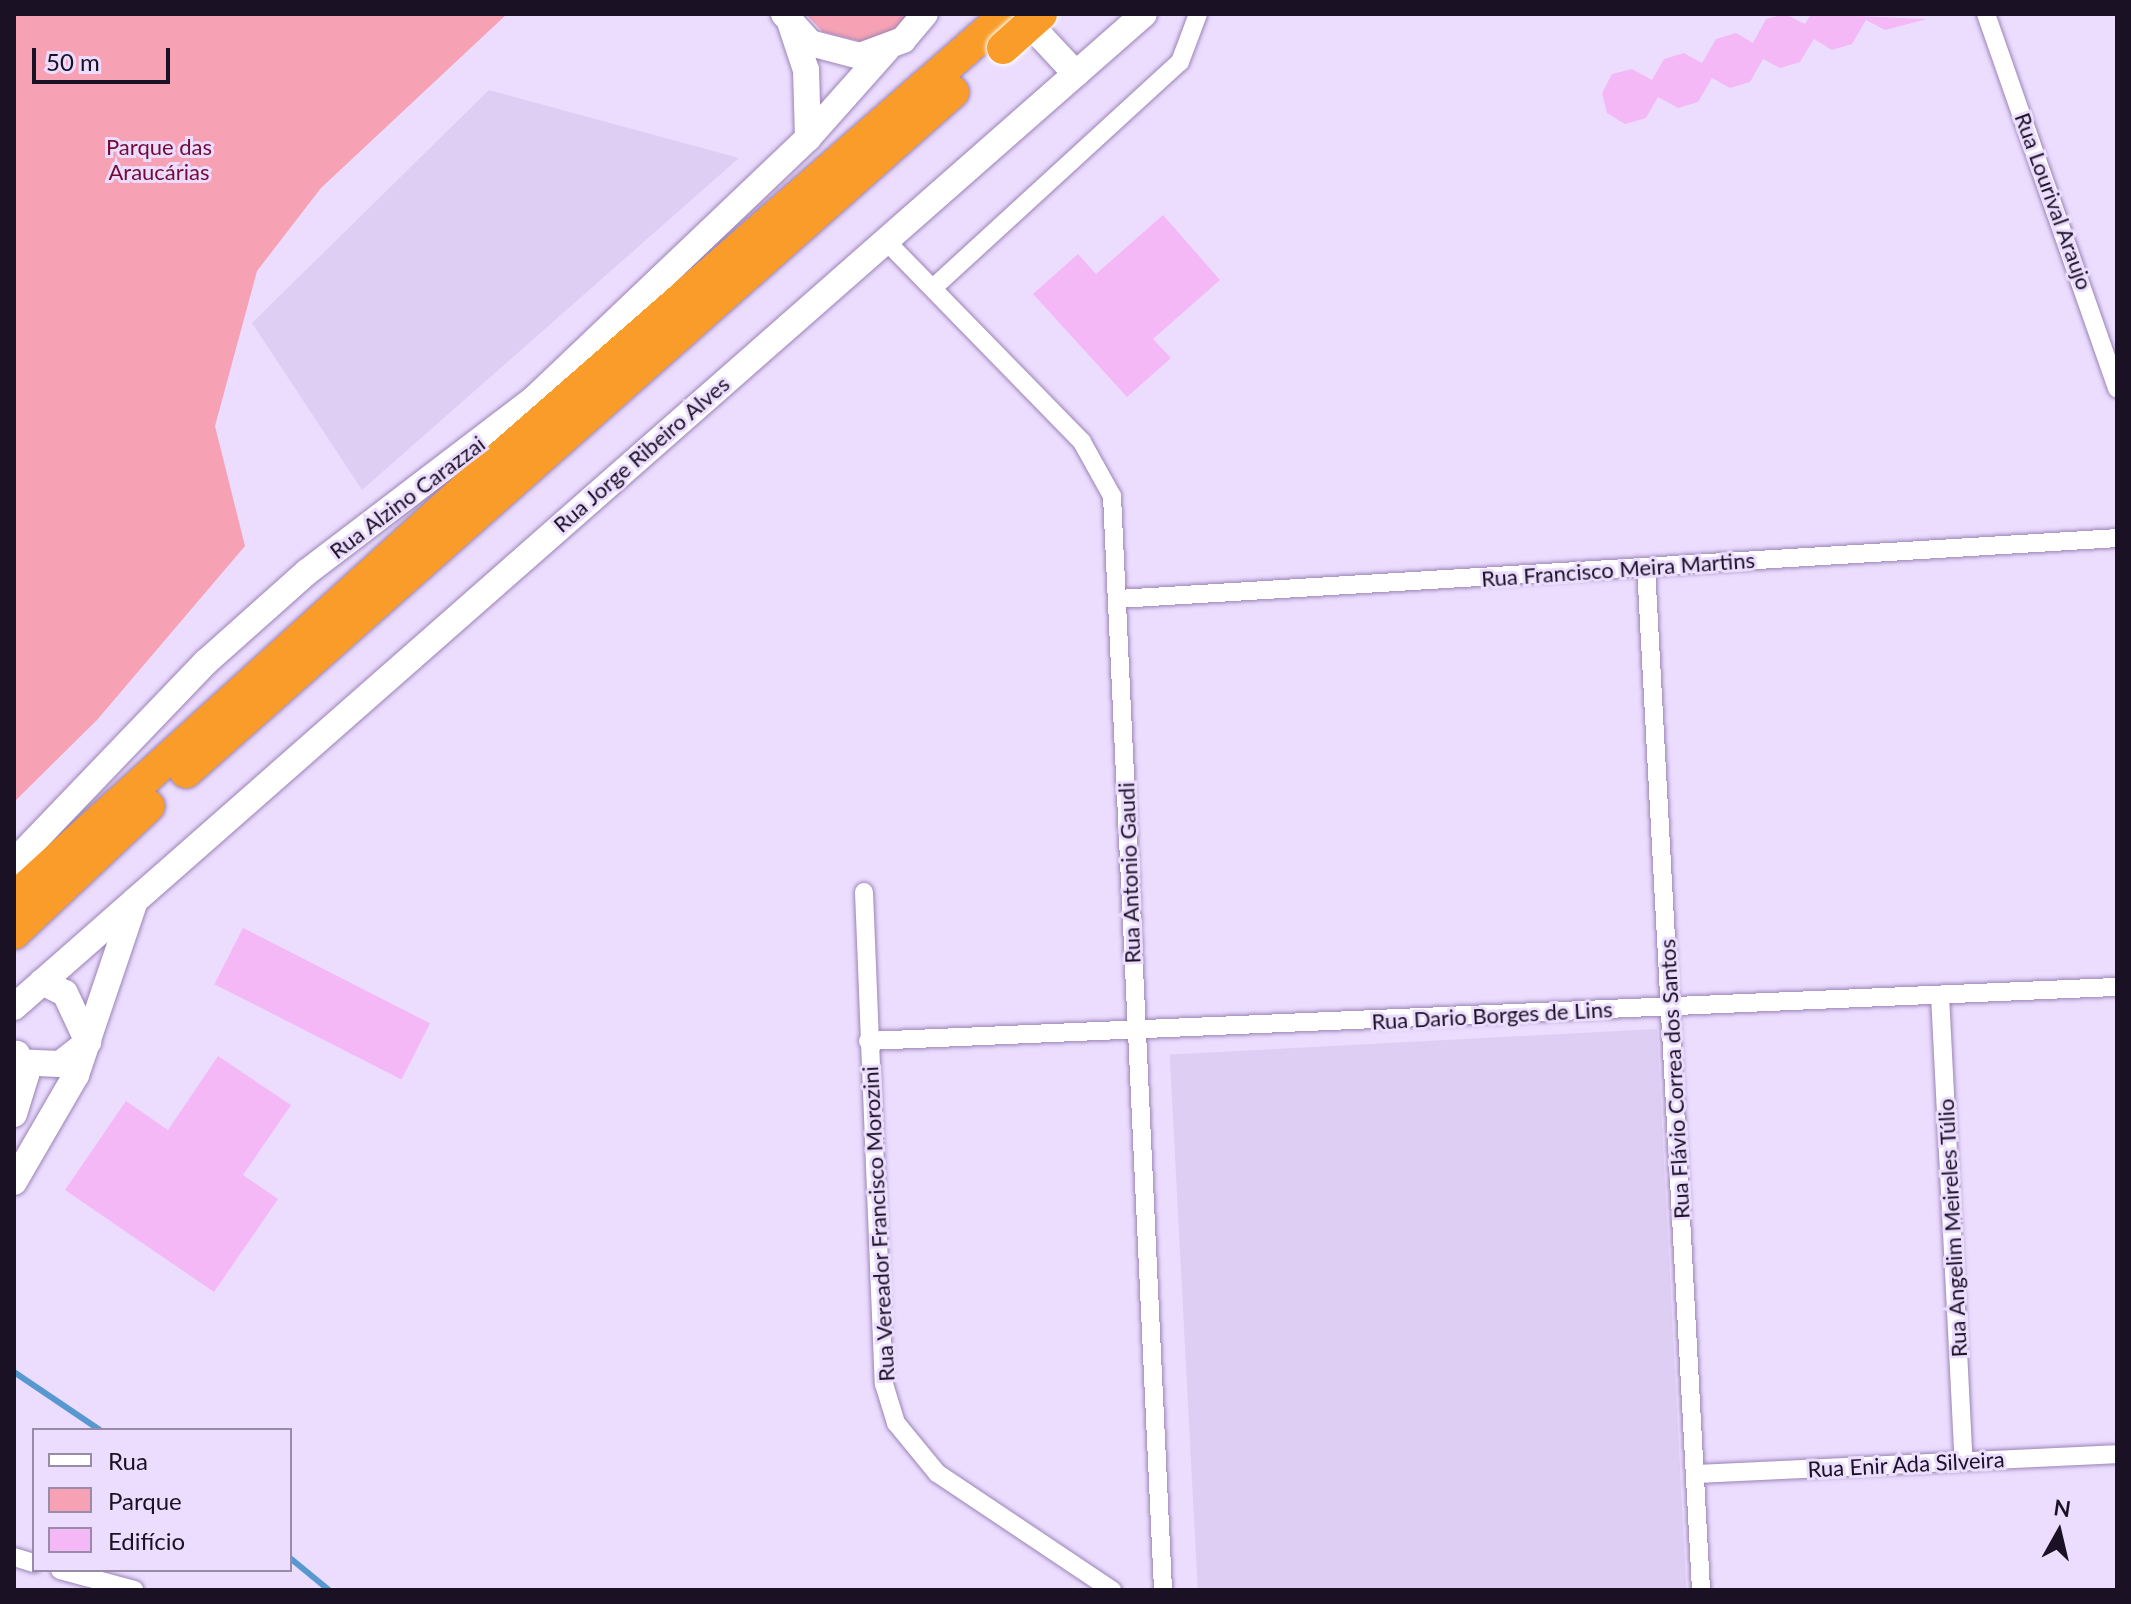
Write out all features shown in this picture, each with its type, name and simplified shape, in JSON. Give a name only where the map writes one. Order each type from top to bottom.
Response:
[{"type":"highway","points":[[14,898],[500,457],[999,31],[1041,14]]},
{"type":"highway","points":[[14,933],[999,31]]},
{"type":"main road","name":"Rua Alzino Carazzai","points":[[14,862],[206,662],[307,572],[535,398],[808,138],[886,50],[925,14]]},
{"type":"main road","points":[[1020,14],[1076,74]]},
{"type":"main road","name":"Rua Jorge Ribeiro Alves","points":[[14,1007],[138,894],[888,243],[1144,14]]},
{"type":"main road","points":[[785,18],[834,53],[886,50]]},
{"type":"main road","points":[[785,18],[806,70],[808,138]]},
{"type":"main road","points":[[14,1182],[88,1042],[138,894]]},
{"type":"main road","points":[[42,982],[65,993],[88,1042]]},
{"type":"main road","points":[[14,1114],[18,1059],[60,1064],[88,1042]]},
{"type":"street","points":[[933,288],[1180,62],[1198,14]]},
{"type":"street","name":"Rua Lourival Araujo","points":[[1986,14],[2117,389]]},
{"type":"street","name":"Rua Antonio Gaudi","points":[[888,243],[1102,470],[1113,508],[1163,1590]]},
{"type":"street","name":"Rua Francisco Meira Martins","points":[[1118,599],[2117,538]]},
{"type":"street","name":"Rua Flávio Correa dos Santos","points":[[1646,567],[1701,1590]]},
{"type":"street","name":"Rua Vereador Francisco Morozini","points":[[864,892],[884,1384],[896,1423],[937,1473],[1112,1590]]},
{"type":"street","name":"Rua Dario Borges de Lins","points":[[868,1041],[2117,987]]},
{"type":"street","name":"Rua Angelim Meireles Túlio","points":[[1940,995],[1964,1461]]},
{"type":"street","name":"Rua Enir Ada Silveira","points":[[1695,1474],[2117,1454]]},
{"type":"street","points":[[67,1572],[134,1590]]},
{"type":"shaded area","points":[[489,90],[739,158],[362,490],[252,323]]},
{"type":"shaded area","points":[[1657,1029],[1686,1590],[1198,1590],[1170,1055]]},
{"type":"green space","name":"Parque das Araucárias","points":[[14,14],[507,14],[321,188],[257,271],[215,426],[245,546],[97,720],[14,802]]},
{"type":"green space","points":[[806,14],[912,14],[884,37],[864,42],[823,32]]},
{"type":"building","points":[[1785,14],[1805,24],[1811,14],[1927,19],[1885,30],[1866,20],[1852,44],[1832,50],[1814,39],[1800,62],[1780,68],[1763,59],[1750,82],[1730,88],[1712,78],[1698,102],[1678,108],[1658,97],[1646,118],[1625,124],[1607,113],[1602,93],[1612,74],[1632,69],[1652,80],[1664,59],[1684,53],[1702,63],[1716,39],[1736,33],[1753,43],[1766,19]]},
{"type":"building","points":[[1163,215],[1220,280],[1153,339],[1171,358],[1127,397],[1033,294],[1078,254],[1096,274]]},
{"type":"building","points":[[243,928],[430,1023],[402,1079],[214,984]]},
{"type":"building","points":[[218,1056],[291,1105],[243,1175],[278,1199],[214,1292],[65,1190],[126,1101],[168,1130]]},
{"type":"waterway","points":[[14,1372],[97,1428]]},
{"type":"waterway","points":[[292,1560],[329,1590]]}]
